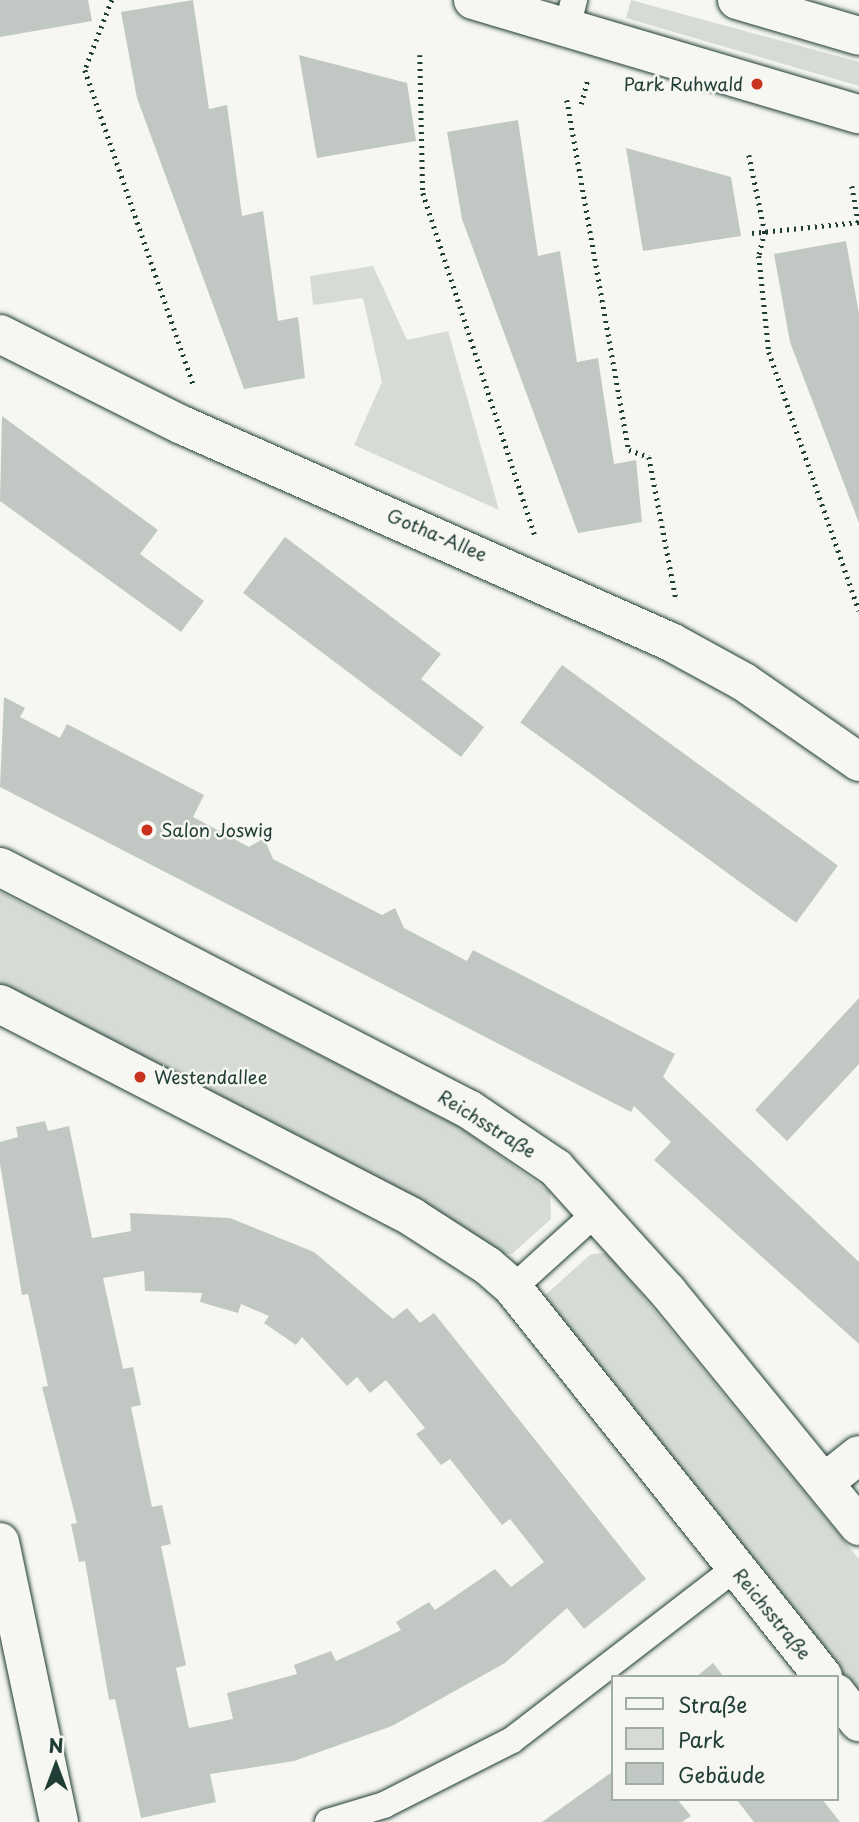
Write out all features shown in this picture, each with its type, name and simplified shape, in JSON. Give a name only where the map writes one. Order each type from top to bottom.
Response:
[{"type":"main road","points":[[473,0],[571,14],[859,114]]},
{"type":"main road","points":[[737,0],[859,36]]},
{"type":"main road","name":"Gotha-Allee","points":[[0,334],[181,425],[671,642],[744,682],[859,762]]},
{"type":"main road","name":"Reichsstraße","points":[[0,867],[470,1110],[556,1168],[597,1211],[859,1526]]},
{"type":"main road","name":"Reichsstraße","points":[[0,1004],[412,1217],[460,1245],[513,1288],[821,1675]]},
{"type":"main road","points":[[825,1482],[859,1455]]},
{"type":"main road","points":[[0,1542],[59,1822]]},
{"type":"main road","points":[[838,1695],[859,1721]]},
{"type":"lane","points":[[513,1288],[597,1211]]},
{"type":"lane","points":[[328,1822],[384,1805],[512,1740],[735,1568]]},
{"type":"path","points":[[112,0],[85,70],[194,385]]},
{"type":"path","points":[[420,55],[423,193],[535,535]]},
{"type":"path","points":[[567,100],[629,450],[649,457],[677,603]]},
{"type":"path","points":[[750,155],[765,232],[760,256],[769,352],[859,611]]},
{"type":"path","points":[[752,233],[859,223],[852,186]]},
{"type":"green space","points":[[631,0],[859,62],[859,86],[626,18]]},
{"type":"green space","points":[[373,266],[407,340],[448,331],[499,510],[354,445],[382,382],[363,298],[313,305],[310,276]]},
{"type":"green space","points":[[0,892],[460,1127],[550,1192],[551,1219],[512,1254],[495,1253],[0,990]]},
{"type":"green space","points":[[607,1253],[859,1559],[859,1704],[543,1297],[591,1254]]},
{"type":"building","points":[[0,0],[88,0],[92,21],[0,37]]},
{"type":"building","points":[[193,0],[209,109],[227,105],[242,216],[263,211],[278,321],[298,317],[305,378],[244,389],[137,98],[121,12]]},
{"type":"building","points":[[299,55],[407,83],[416,141],[317,158]]},
{"type":"building","points":[[518,120],[538,256],[560,251],[577,362],[598,358],[614,464],[636,460],[642,522],[578,533],[462,219],[447,132]]},
{"type":"building","points":[[626,148],[731,177],[741,236],[643,251]]},
{"type":"building","points":[[846,241],[859,314],[859,523],[790,342],[774,254]]},
{"type":"building","points":[[2,416],[158,530],[140,554],[204,601],[181,632],[0,501]]},
{"type":"building","points":[[285,537],[441,654],[421,679],[484,727],[461,757],[243,593]]},
{"type":"building","points":[[562,665],[838,865],[796,923],[520,722]]},
{"type":"building","points":[[4,697],[25,708],[20,717],[60,738],[67,724],[204,795],[193,817],[249,847],[264,838],[273,859],[382,915],[395,908],[404,928],[467,961],[473,950],[675,1054],[663,1077],[859,1262],[859,1344],[654,1160],[671,1142],[634,1106],[631,1112],[0,787]]},
{"type":"building","points":[[859,998],[859,1064],[787,1141],[755,1110]]},
{"type":"building","points":[[45,1121],[48,1131],[69,1126],[92,1238],[131,1231],[130,1213],[230,1218],[314,1252],[393,1319],[407,1308],[420,1323],[434,1313],[646,1579],[584,1629],[567,1608],[505,1663],[392,1726],[294,1761],[210,1774],[216,1802],[141,1818],[115,1699],[109,1700],[85,1561],[79,1562],[71,1524],[77,1523],[42,1387],[48,1386],[28,1294],[22,1295],[0,1164],[0,1142],[18,1137],[16,1127]],"holes":[[[144,1271],[145,1291],[202,1293],[200,1302],[238,1313],[241,1304],[269,1316],[264,1323],[296,1345],[302,1337],[347,1386],[357,1377],[370,1393],[386,1380],[425,1428],[416,1434],[441,1465],[450,1459],[502,1525],[510,1519],[544,1562],[511,1587],[495,1569],[435,1610],[429,1602],[396,1622],[401,1630],[367,1647],[336,1661],[331,1651],[294,1665],[297,1674],[227,1693],[233,1719],[189,1728],[176,1668],[186,1665],[161,1546],[171,1544],[162,1505],[152,1507],[131,1407],[141,1405],[133,1367],[123,1369],[103,1278]]]},
{"type":"building","points":[[713,1663],[722,1675],[698,1675]]},
{"type":"building","points":[[610,1773],[610,1801],[679,1801],[691,1816],[682,1822],[542,1822]]},
{"type":"building","points":[[738,1801],[824,1801],[840,1822],[754,1822]]},
{"type":"place","name":"Park Ruhwald","points":[[757,84]]},
{"type":"place","name":"Salon Joswig","points":[[147,830]]},
{"type":"place","name":"Westendallee","points":[[140,1077]]}]
